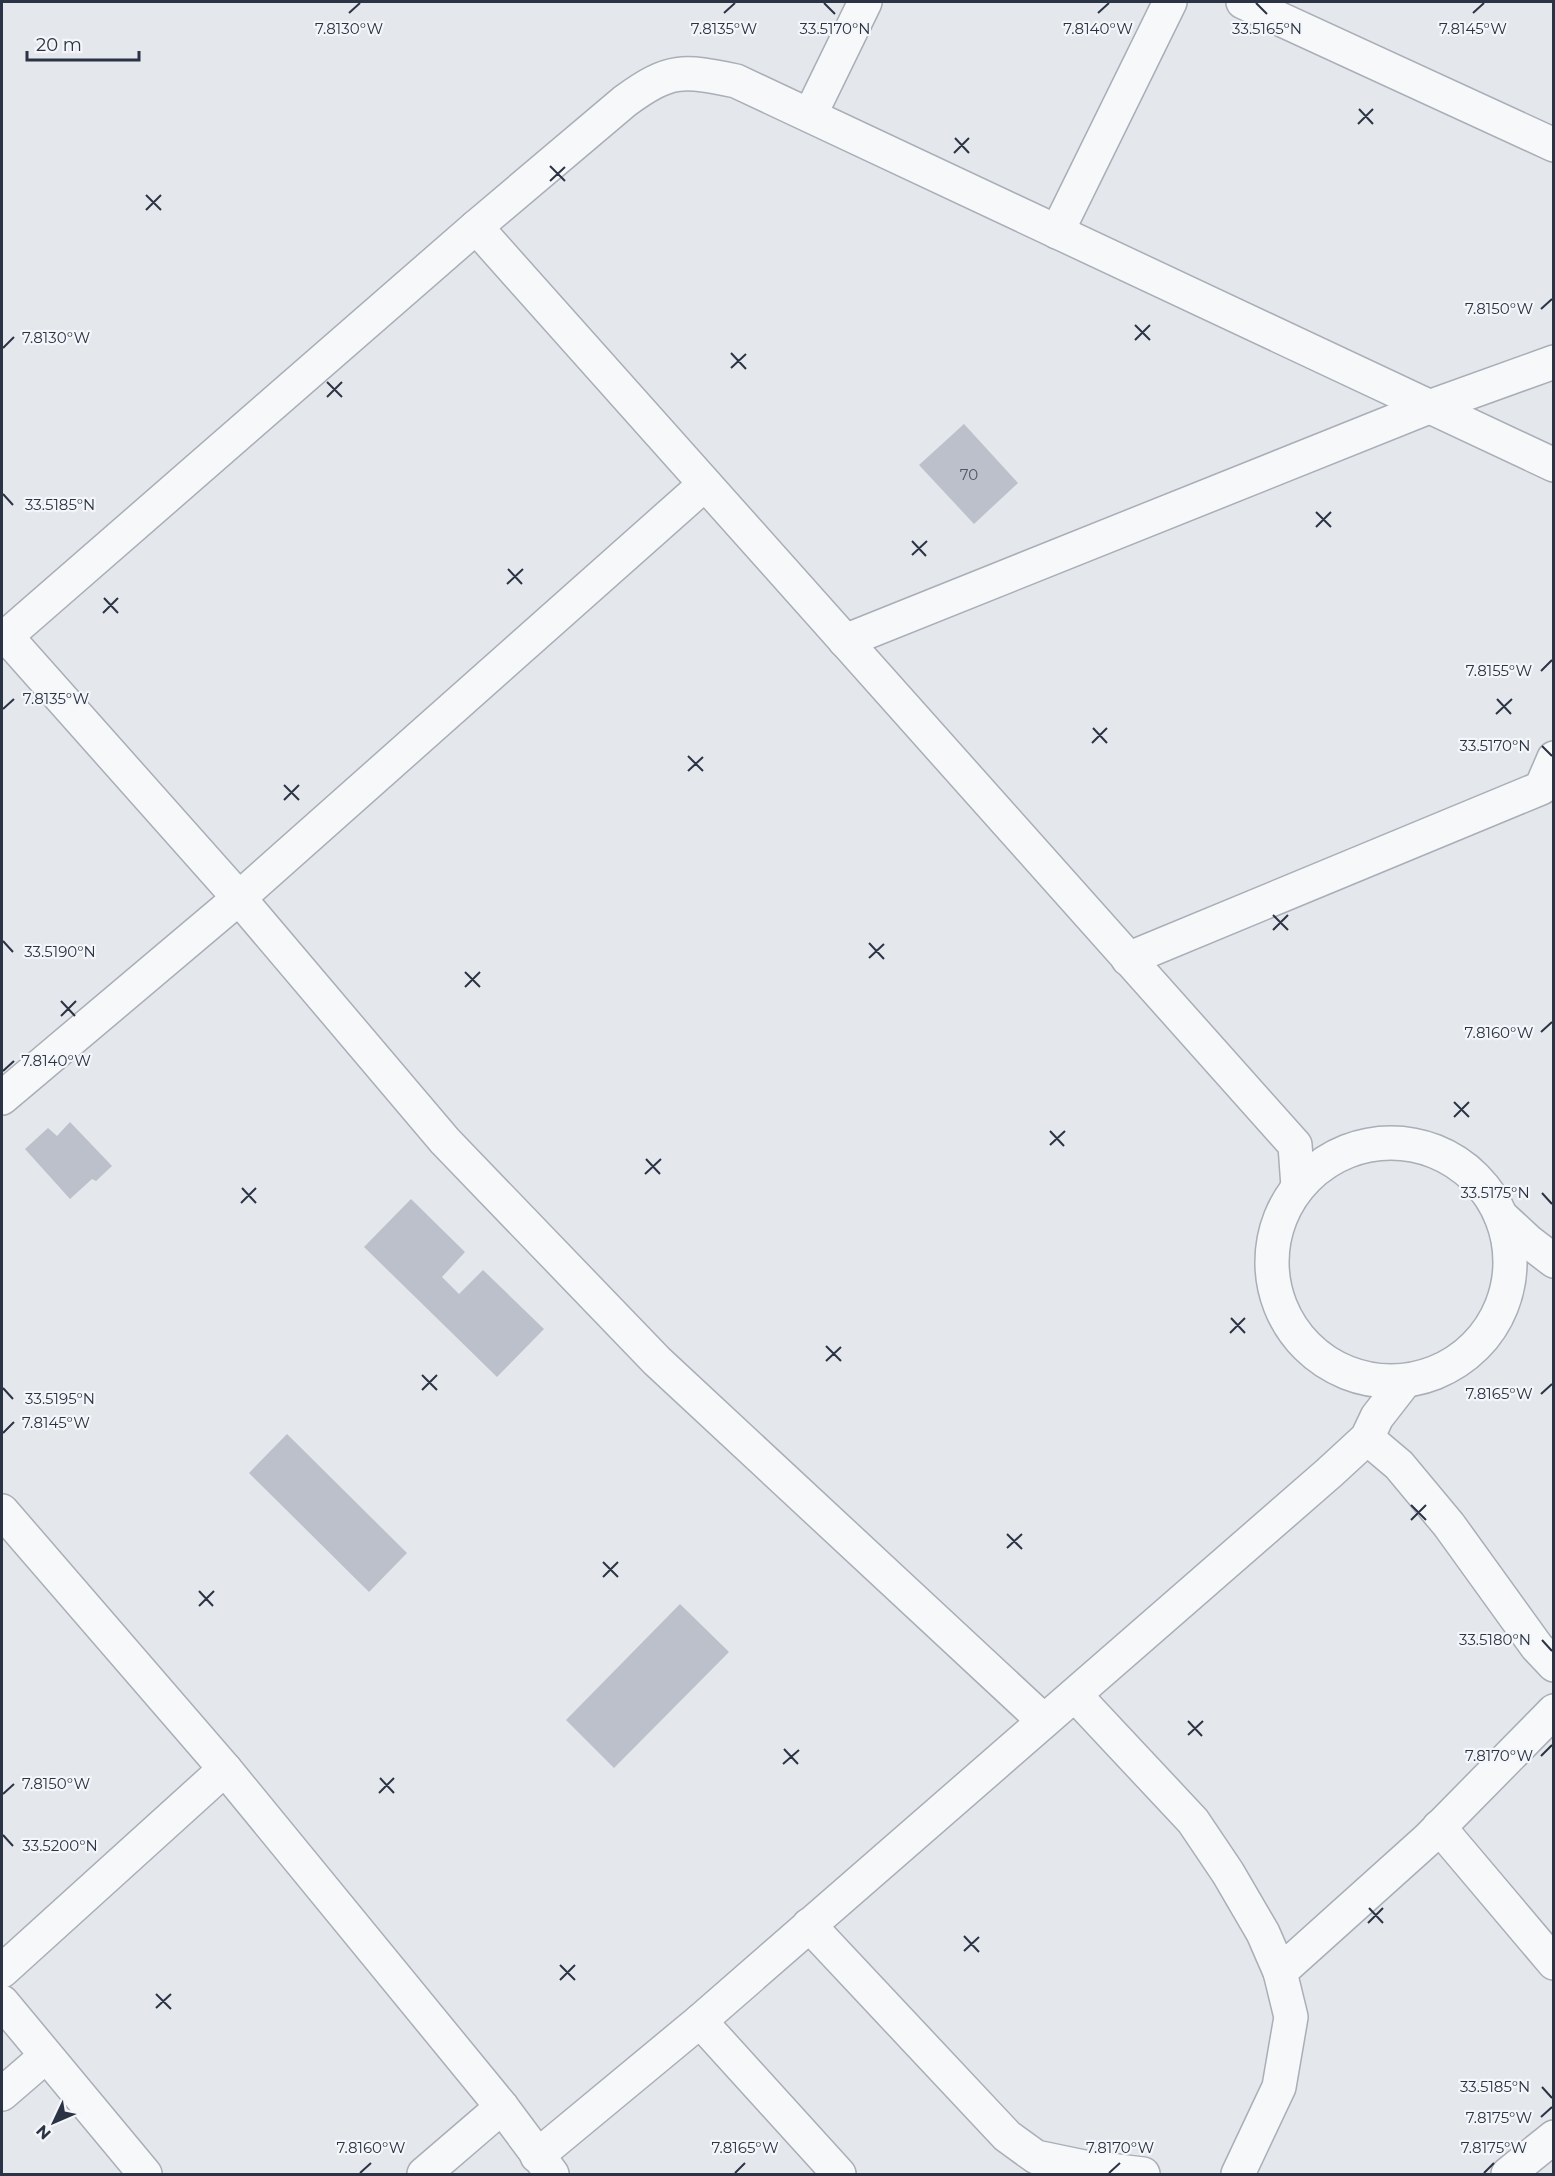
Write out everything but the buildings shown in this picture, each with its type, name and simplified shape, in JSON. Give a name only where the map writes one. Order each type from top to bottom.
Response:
[{"type":"street","points":[[810,115],[865,2]]},
{"type":"street","points":[[1057,232],[1170,2]]},
{"type":"street","points":[[1243,2],[1554,145]]},
{"type":"street","points":[[1044,1721],[657,1361],[446,1142],[239,898],[4,638],[476,227],[625,101],[650,82],[681,74],[699,74],[736,81],[1554,465]]},
{"type":"street","points":[[476,227],[1295,1144],[1298,1187]]},
{"type":"street","points":[[845,641],[1430,407],[1554,362]]},
{"type":"street","points":[[2,1098],[239,898],[705,484]]},
{"type":"street","points":[[1128,959],[1547,791],[1554,758]]},
{"type":"street","points":[[1402,1143],[1440,1154],[1458,1163],[1480,1183],[1492,1198],[1501,1216],[1508,1237],[1511,1257],[1508,1289],[1494,1324],[1471,1352],[1440,1372],[1405,1381],[1379,1381],[1354,1376],[1324,1361],[1300,1339],[1282,1311],[1275,1291],[1271,1258],[1275,1236],[1286,1206],[1298,1187],[1323,1164],[1353,1149],[1373,1144],[1402,1143]]},
{"type":"street","points":[[1295,1144],[1353,1149]]},
{"type":"street","points":[[1501,1216],[1554,1261]]},
{"type":"street","points":[[1508,1289],[1527,1280],[1554,1274]]},
{"type":"street","points":[[1354,1376],[1372,1428],[1399,1466],[1449,1525],[1525,1630],[1554,1665]]},
{"type":"street","points":[[2,1511],[225,1769],[502,2107],[545,2165],[700,2021],[1076,1695],[1372,1428],[1405,1381]]},
{"type":"street","points":[[1076,1695],[1192,1821],[1228,1873],[1263,1933],[1280,1972],[1291,2017],[1279,2087],[1238,2175]]},
{"type":"street","points":[[1280,1972],[1438,1827],[1554,1711]]},
{"type":"street","points":[[2,1971],[225,1769]]},
{"type":"street","points":[[1438,1827],[1554,1963]]},
{"type":"street","points":[[809,1925],[1007,2136],[1036,2157],[1084,2167],[1143,2175]]},
{"type":"street","points":[[2,2002],[145,2175]]},
{"type":"street","points":[[700,2021],[839,2175]]},
{"type":"street","points":[[2,2094],[46,2055]]},
{"type":"street","points":[[424,2175],[502,2107]]},
{"type":"street","points":[[1509,2175],[1554,2137]]}]
